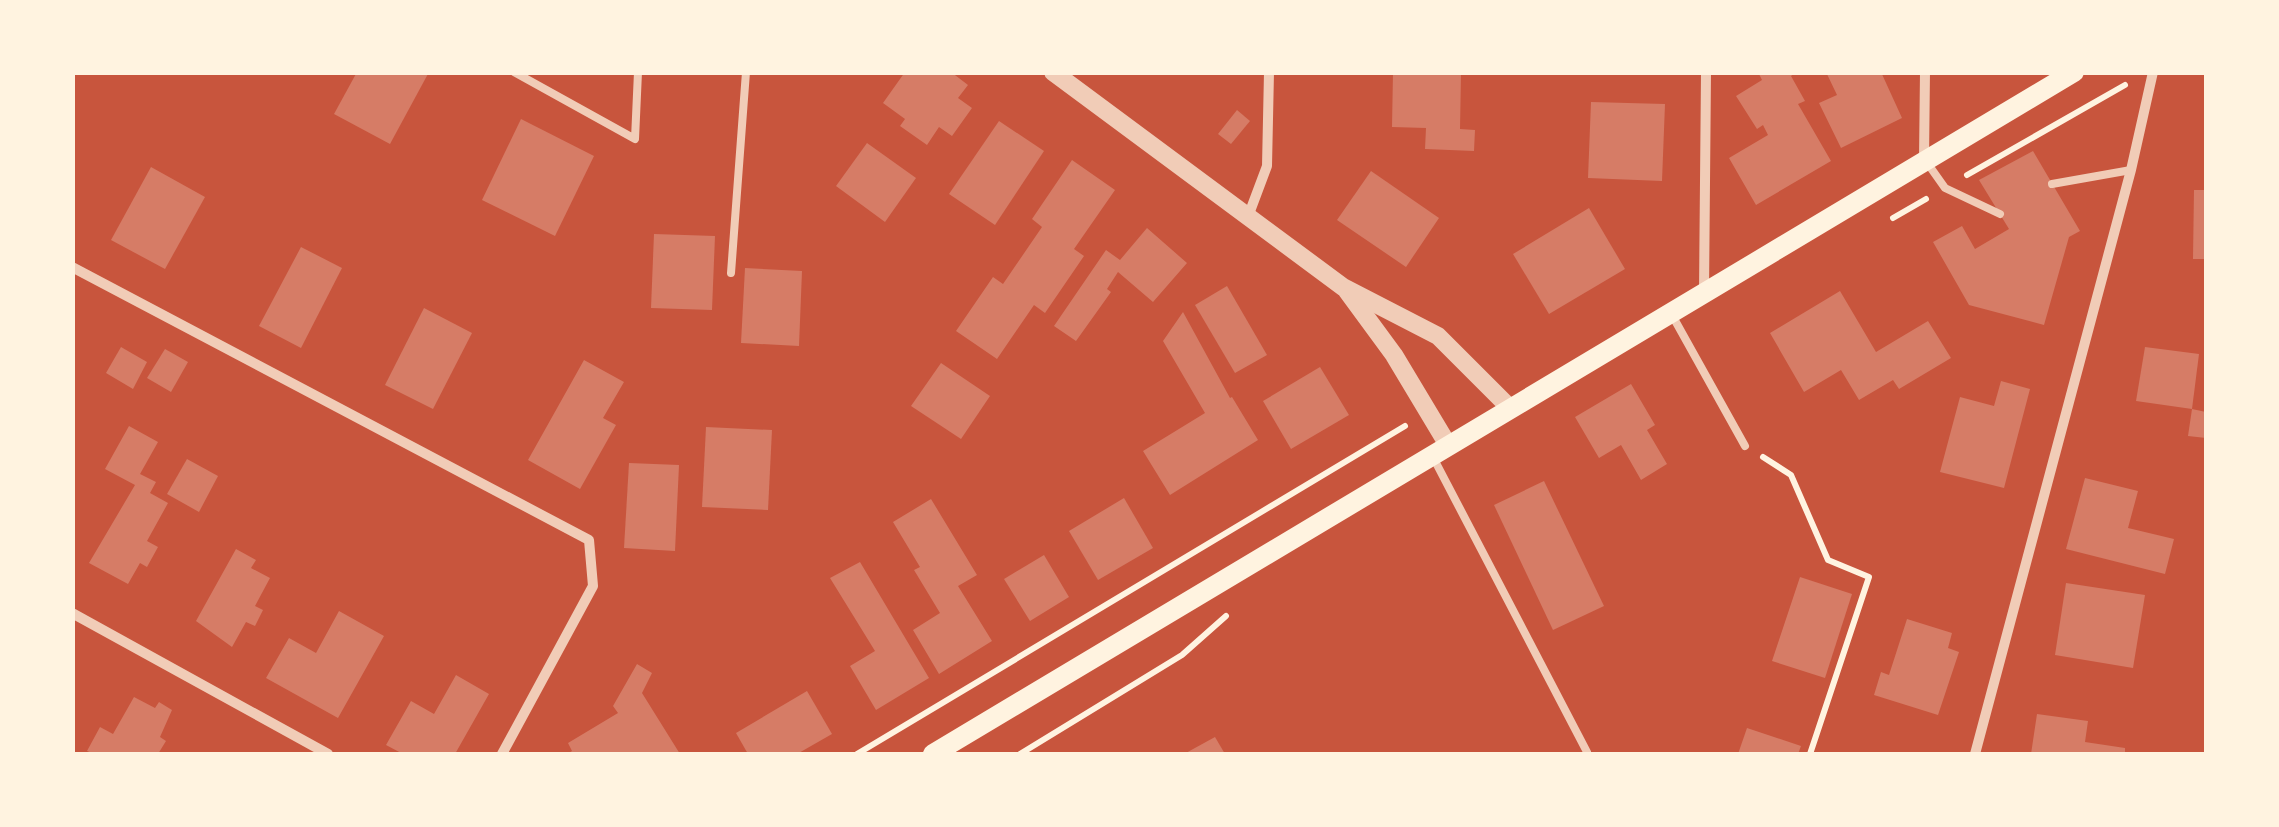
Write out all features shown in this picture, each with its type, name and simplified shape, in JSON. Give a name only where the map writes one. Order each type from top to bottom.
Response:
[{"type":"main road","points":[[932,754],[2074,72]]},
{"type":"street","points":[[1053,72],[1344,287],[1438,336],[1510,408]]},
{"type":"street","points":[[1249,214],[1268,166],[1270,72]]},
{"type":"street","points":[[1704,292],[1706,72]]},
{"type":"street","points":[[1924,72],[1924,159]]},
{"type":"street","points":[[1975,754],[2131,170],[2152,72]]},
{"type":"street","points":[[72,267],[589,540],[593,586],[502,754]]},
{"type":"street","points":[[1344,287],[1430,411],[1440,450]]},
{"type":"street","points":[[72,612],[328,754]]},
{"type":"lane","points":[[514,72],[635,139],[638,72]]},
{"type":"lane","points":[[731,272],[746,72]]},
{"type":"lane","points":[[1924,159],[1945,188],[2000,214]]},
{"type":"lane","points":[[2052,184],[2131,170]]},
{"type":"lane","points":[[1669,311],[1746,446]]},
{"type":"lane","points":[[1440,450],[1447,479],[1588,752]]},
{"type":"path","points":[[1880,226],[2130,82]]},
{"type":"path","points":[[857,754],[1430,411]]},
{"type":"path","points":[[1746,446],[1790,475],[1828,560],[1869,577],[1810,754]]},
{"type":"path","points":[[1020,754],[1182,654],[1240,604]]},
{"type":"building","points":[[357,72],[429,72],[390,144],[334,114]]},
{"type":"building","points":[[905,72],[951,72],[968,85],[958,98],[972,108],[952,136],[939,127],[927,145],[900,126],[905,119],[883,103]]},
{"type":"building","points":[[1393,72],[1461,73],[1460,129],[1475,130],[1474,151],[1425,149],[1426,128],[1392,127]]},
{"type":"building","points":[[1758,72],[1796,72],[1791,76],[1805,101],[1798,104],[1831,161],[1756,205],[1729,158],[1768,135],[1763,125],[1757,129],[1736,96],[1762,80]]},
{"type":"building","points":[[1826,72],[1881,72],[1902,118],[1841,148],[1819,103],[1837,95]]},
{"type":"building","points":[[1591,102],[1665,104],[1662,181],[1588,178]]},
{"type":"building","points":[[1237,110],[1250,121],[1231,144],[1218,134]]},
{"type":"building","points":[[521,119],[594,156],[555,236],[482,200]]},
{"type":"building","points":[[999,121],[1044,151],[995,225],[949,194]]},
{"type":"building","points":[[867,143],[916,178],[885,222],[836,186]]},
{"type":"building","points":[[2033,151],[2080,231],[2069,237],[2044,325],[1969,305],[1933,242],[1962,226],[1975,249],[2009,229],[1979,180]]},
{"type":"building","points":[[1072,160],[1115,190],[1074,249],[1084,256],[1045,313],[1034,305],[997,359],[956,331],[993,277],[1003,284],[1042,227],[1032,219]]},
{"type":"building","points":[[151,167],[205,197],[165,269],[111,240]]},
{"type":"building","points":[[1371,171],[1439,218],[1406,267],[1337,220]]},
{"type":"building","points":[[2194,190],[2206,190],[2206,259],[2193,259]]},
{"type":"building","points":[[1589,208],[1625,269],[1549,314],[1513,254]]},
{"type":"building","points":[[1147,228],[1187,263],[1153,302],[1118,272],[1107,289],[1111,292],[1076,341],[1054,326],[1106,250],[1120,260]]},
{"type":"building","points":[[654,234],[715,236],[712,310],[651,308]]},
{"type":"building","points":[[301,247],[342,268],[301,348],[259,326]]},
{"type":"building","points":[[745,268],[802,271],[799,346],[741,343]]},
{"type":"building","points":[[1227,286],[1267,355],[1235,373],[1195,305]]},
{"type":"building","points":[[1840,291],[1876,352],[1928,321],[1951,358],[1899,389],[1893,380],[1859,400],[1841,370],[1804,392],[1770,333]]},
{"type":"building","points":[[424,308],[472,333],[433,409],[385,385]]},
{"type":"building","points":[[1183,312],[1258,440],[1170,495],[1143,451],[1205,413],[1163,341]]},
{"type":"building","points":[[121,347],[147,362],[133,389],[106,373]]},
{"type":"building","points":[[2145,347],[2199,354],[2192,409],[2136,401]]},
{"type":"building","points":[[165,349],[188,362],[171,392],[147,378]]},
{"type":"building","points":[[584,360],[624,382],[603,418],[616,425],[580,489],[528,460]]},
{"type":"building","points":[[941,363],[990,396],[961,439],[911,406]]},
{"type":"building","points":[[1320,367],[1349,415],[1291,449],[1263,401]]},
{"type":"building","points":[[2001,381],[2030,389],[2004,488],[1940,472],[1960,397],[1994,406]]},
{"type":"building","points":[[1631,384],[1655,425],[1647,430],[1667,464],[1641,480],[1621,445],[1599,458],[1575,417]]},
{"type":"building","points":[[2192,409],[2206,412],[2206,438],[2188,436]]},
{"type":"building","points":[[129,426],[158,442],[140,474],[156,482],[150,493],[168,503],[147,541],[158,547],[147,567],[140,563],[128,584],[89,563],[135,485],[105,469]]},
{"type":"building","points":[[706,427],[772,430],[768,510],[702,507]]},
{"type":"building","points":[[187,459],[218,476],[199,512],[167,494]]},
{"type":"building","points":[[629,463],[679,465],[675,551],[624,548]]},
{"type":"building","points":[[2085,478],[2138,491],[2128,528],[2174,539],[2165,574],[2066,549]]},
{"type":"building","points":[[1544,481],[1604,606],[1553,630],[1494,505]]},
{"type":"building","points":[[1124,498],[1153,548],[1098,580],[1069,531]]},
{"type":"building","points":[[931,499],[977,575],[958,586],[992,641],[939,674],[913,630],[940,613],[914,570],[920,567],[893,522]]},
{"type":"building","points":[[236,549],[256,560],[251,568],[270,578],[255,606],[263,610],[255,626],[246,622],[232,647],[196,621]]},
{"type":"building","points":[[1044,555],[1069,597],[1030,621],[1004,579]]},
{"type":"building","points":[[860,562],[929,678],[876,710],[850,666],[875,651],[830,578]]},
{"type":"building","points":[[1800,577],[1852,594],[1825,678],[1772,661]]},
{"type":"building","points":[[2066,583],[2145,595],[2133,668],[2055,655]]},
{"type":"building","points":[[339,611],[384,636],[338,718],[266,678],[289,638],[316,653]]},
{"type":"building","points":[[1907,619],[1952,633],[1948,648],[1959,652],[1938,715],[1874,695],[1881,672],[1889,675]]},
{"type":"building","points":[[637,664],[652,673],[642,693],[680,754],[567,754],[572,751],[568,743],[618,713],[613,706]]},
{"type":"building","points":[[456,675],[489,694],[455,754],[403,754],[386,745],[411,701],[434,714]]},
{"type":"building","points":[[807,691],[832,734],[797,754],[748,754],[736,733]]},
{"type":"building","points":[[134,697],[155,708],[159,702],[172,710],[160,737],[166,741],[158,754],[87,751],[100,727],[113,734]]},
{"type":"building","points":[[2037,714],[2088,721],[2085,742],[2125,748],[2125,754],[2031,754]]},
{"type":"building","points":[[1747,728],[1801,746],[1798,754],[1738,754]]},
{"type":"building","points":[[1215,737],[1225,754],[1184,754]]}]
